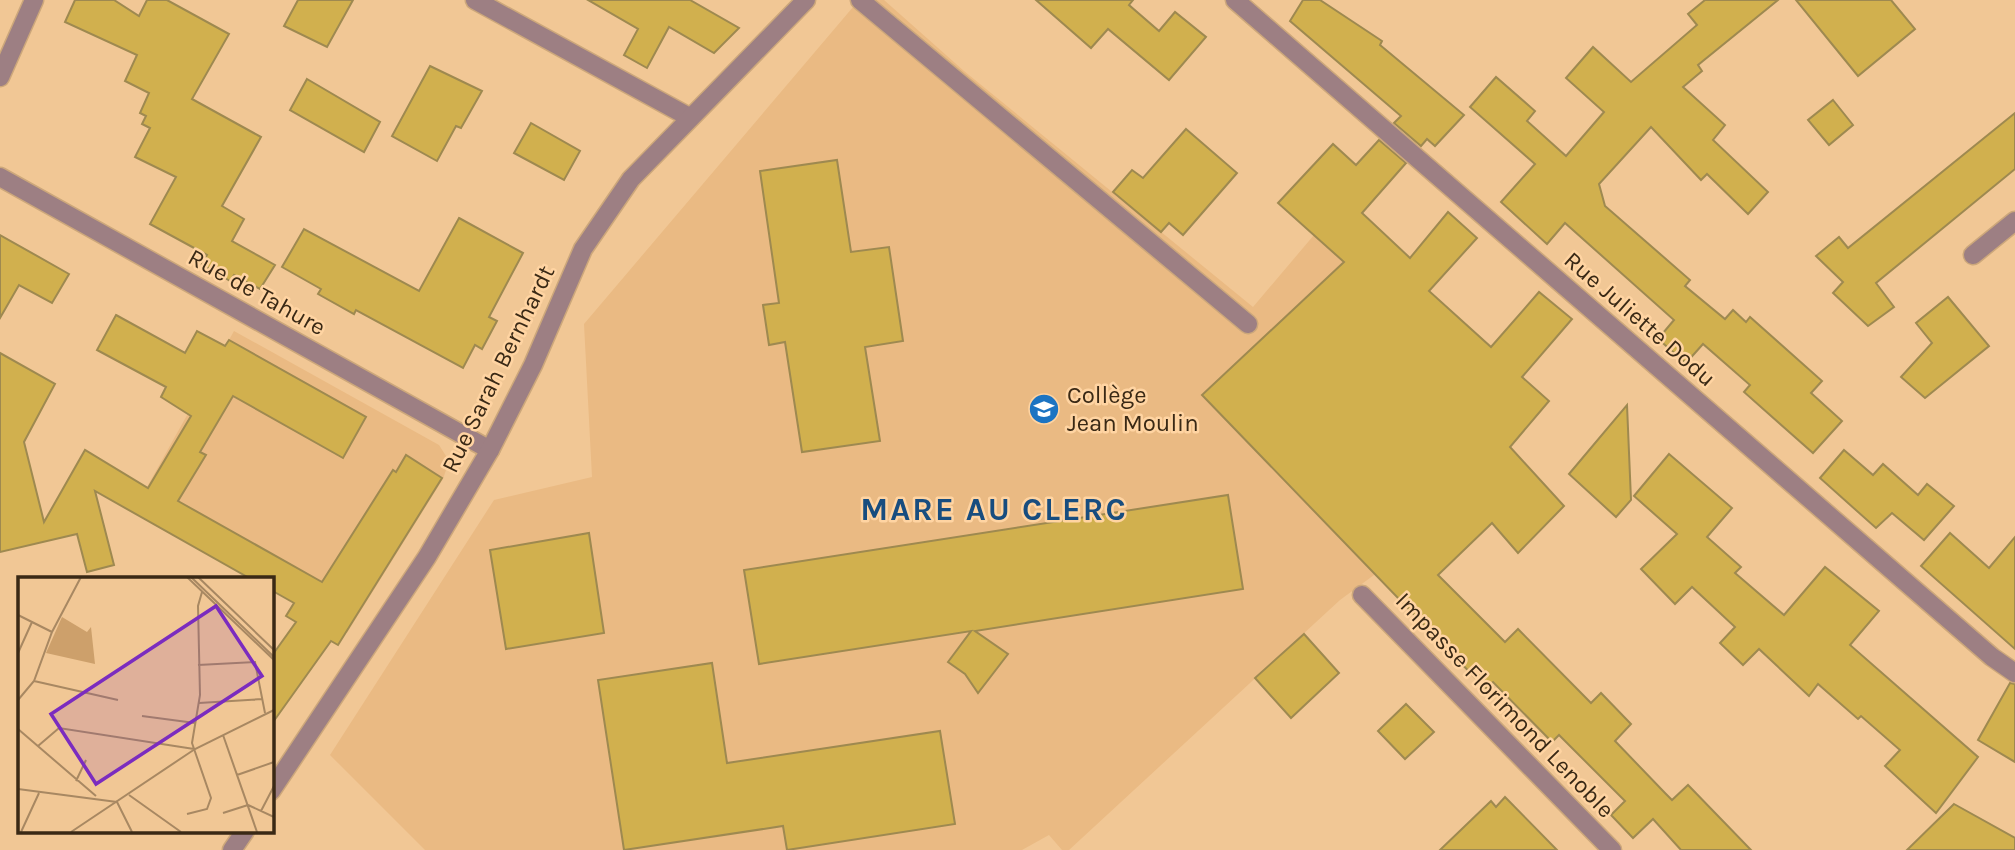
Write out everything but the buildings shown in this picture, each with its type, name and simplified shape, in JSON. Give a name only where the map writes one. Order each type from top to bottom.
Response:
[{"type":"street","points":[[0,77],[34,0]]},
{"type":"street","points":[[475,0],[689,117]]},
{"type":"street","name":"Rue Sarah Bernhardt","points":[[273,788],[427,557],[489,450],[533,365],[583,249],[631,179],[806,0]]},
{"type":"street","points":[[860,0],[1248,324]]},
{"type":"street","name":"Rue Juliette Dodu","points":[[1235,0],[1982,648],[2015,673]]},
{"type":"street","name":"Rue de Tahure","points":[[0,177],[489,450]]},
{"type":"street","points":[[1973,255],[2015,221]]},
{"type":"street","name":"Impasse Florimond Lenoble","points":[[1362,595],[1612,850]]},
{"type":"street","points":[[232,850],[244,832]]},
{"type":"shaded area","name":"Collège Jean Moulin","points":[[859,0],[884,0],[964,71],[1253,307],[1314,235],[1392,307],[1477,477],[1374,575],[1340,600],[1069,850],[1062,850],[1049,835],[1022,850],[425,850],[330,755],[494,500],[592,477],[584,324]]},
{"type":"shaded area","points":[[234,331],[439,445],[448,464],[443,479],[347,633],[273,591],[273,577],[267,577],[133,512]]},
{"type":"place","name":"Collège Jean Moulin","points":[[1044,409]]},
{"type":"district","name":"MARE AU CLERC","points":[[994,509]]}]
